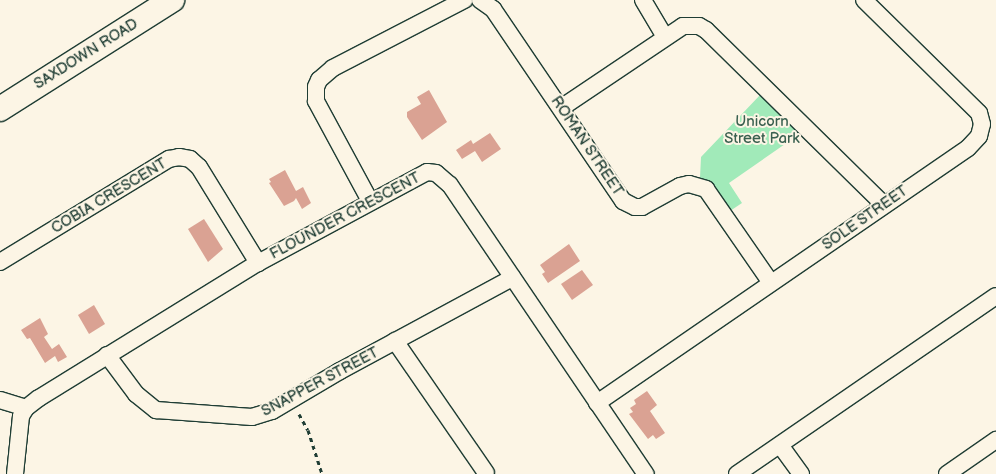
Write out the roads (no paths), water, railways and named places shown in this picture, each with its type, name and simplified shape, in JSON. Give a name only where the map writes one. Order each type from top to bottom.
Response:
[{"type":"street","name":"SAXDOWN ROAD","points":[[0,109],[172,0]]},
{"type":"street","points":[[370,202],[316,101],[316,87],[319,80],[333,68],[464,0]]},
{"type":"street","name":"ROMAN STREET","points":[[480,0],[493,10],[623,201],[635,207],[642,207],[680,186],[689,184],[706,189],[771,283]]},
{"type":"street","points":[[643,0],[665,37]]},
{"type":"street","name":"SOLE STREET","points":[[597,403],[974,142],[981,130],[979,113],[864,0]]},
{"type":"street","points":[[561,108],[683,26],[699,26],[706,30],[883,204]]},
{"type":"street","name":"COBIA CRESCENT","points":[[0,262],[169,159],[179,157],[190,159],[199,167],[258,263]]},
{"type":"street","name":"FLOUNDER CRESCENT","points":[[26,408],[39,398],[258,263],[420,174],[427,172],[436,174],[450,185],[646,474]]},
{"type":"street","name":"SNAPPER STREET","points":[[108,355],[136,394],[156,410],[252,417],[272,411],[395,341],[512,278]]},
{"type":"street","points":[[737,474],[996,296]]},
{"type":"street","points":[[395,341],[486,473]]},
{"type":"street","points":[[0,400],[26,408],[21,416],[15,474]]},
{"type":"street","points":[[947,474],[996,440]]},
{"type":"street","points":[[780,445],[801,474]]},
{"type":"park label","name":"Unicorn Street Park","points":[[762,130]]}]
